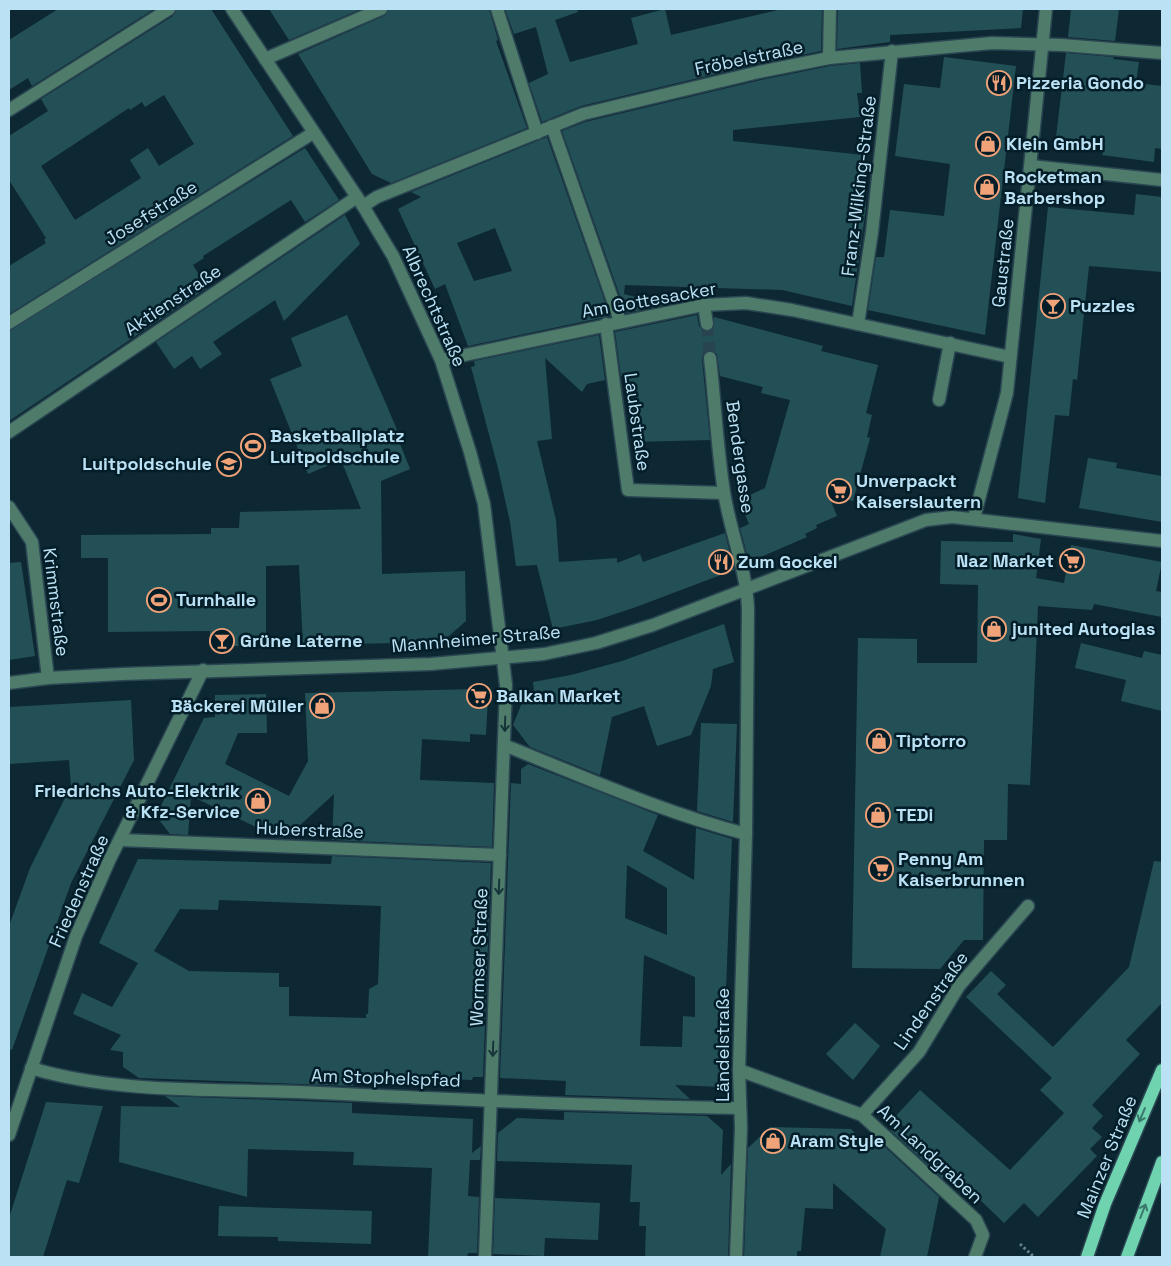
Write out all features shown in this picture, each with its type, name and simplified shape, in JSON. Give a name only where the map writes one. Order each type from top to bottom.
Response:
[{"type":"main road","name":"Mainzer Straße","points":[[1087,1257],[1105,1204],[1162,1070]]},
{"type":"main road","points":[[1127,1257],[1162,1162]]},
{"type":"street","points":[[9,110],[169,9]]},
{"type":"street","name":"Albrechtstraße","points":[[232,9],[360,201],[393,256],[441,360],[484,504],[504,658]]},
{"type":"street","points":[[265,59],[381,9]]},
{"type":"street","points":[[497,9],[537,133]]},
{"type":"street","points":[[829,58],[830,9]]},
{"type":"street","name":"Gaustraße","points":[[974,518],[1007,393],[1032,166],[1046,9]]},
{"type":"street","name":"Fröbelstraße","points":[[360,201],[377,197],[583,114],[759,72],[829,58],[992,43],[1042,44],[1162,53]]},
{"type":"street","name":"Franz-Wilking-Straße","points":[[858,324],[872,232],[892,52]]},
{"type":"street","points":[[552,126],[620,321]]},
{"type":"street","name":"Josefstraße","points":[[9,323],[313,133]]},
{"type":"street","points":[[1032,166],[1162,180]]},
{"type":"street","name":"Aktienstraße","points":[[9,432],[360,201]]},
{"type":"street","name":"Am Gottesacker","points":[[441,360],[620,321],[704,305],[746,303],[858,324],[1010,357]]},
{"type":"street","points":[[704,305],[706,324]]},
{"type":"street","name":"Laubstraße","points":[[606,324],[628,490],[724,493]]},
{"type":"street","points":[[939,400],[950,343]]},
{"type":"street","name":"Bendergasse","points":[[710,358],[724,493],[747,590]]},
{"type":"street","name":"Krimmstraße","points":[[9,506],[32,542],[48,678]]},
{"type":"street","name":"Mannheimer Straße","points":[[9,684],[48,678],[203,670],[431,664],[544,654],[596,643],[653,625],[926,520],[952,516],[1162,541]]},
{"type":"street","name":"Ländelstraße","points":[[736,1257],[746,834],[747,590]]},
{"type":"street","name":"Wormser Straße","points":[[485,1257],[506,684],[504,658]]},
{"type":"street","name":"Friedenstraße","points":[[9,1135],[76,936],[120,840],[203,670]]},
{"type":"street","points":[[504,745],[649,804],[701,822],[746,834]]},
{"type":"street","name":"Huberstraße","points":[[120,840],[500,855]]},
{"type":"street","name":"Lindenstraße","points":[[862,1115],[920,1052],[959,986],[1028,906]]},
{"type":"street","name":"Am Stophelspfad","points":[[31,1068],[50,1074],[133,1085],[492,1101],[740,1108]]},
{"type":"street","name":"Am Landgraben","points":[[739,1070],[862,1115],[976,1220],[983,1235],[975,1257]]},
{"type":"path","points":[[1020,1244],[1034,1257]]},
{"type":"building","points":[[58,9],[154,9],[32,86],[28,78],[9,90],[9,40]]},
{"type":"building","points":[[177,9],[211,9],[293,136],[9,314],[9,266],[46,243],[44,240],[46,238],[9,180],[9,136],[48,111],[41,99],[173,16]],"holes":[[[164,95],[194,144],[159,166],[148,148],[130,160],[141,178],[75,220],[41,166],[129,108],[130,110],[142,102],[145,107]]]},
{"type":"building","points":[[269,9],[361,9],[289,40]]},
{"type":"building","points":[[389,9],[489,9],[498,40],[496,41],[527,128],[391,183],[372,174],[298,54],[384,16]]},
{"type":"building","points":[[505,9],[577,9],[578,12],[555,20],[570,62],[638,44],[631,18],[665,9],[671,35],[782,9],[822,9],[821,51],[757,64],[581,106],[542,122],[529,83],[548,74],[536,27],[514,34]]},
{"type":"building","points":[[838,9],[1023,9],[1021,28],[890,35],[890,42],[837,49]]},
{"type":"building","points":[[1071,9],[1119,9],[1115,41],[1068,37]]},
{"type":"building","points":[[1066,53],[1114,57],[1113,59],[1139,62],[1136,83],[1162,86],[1162,149],[1155,148],[1154,162],[1102,155],[1103,152],[1086,150],[1087,141],[1056,137]]},
{"type":"building","points":[[944,57],[1016,66],[985,335],[868,310],[876,257],[884,257],[890,210],[944,216],[950,164],[895,156],[904,84],[940,88]]},
{"type":"building","points":[[860,63],[862,93],[857,93],[860,117],[733,130],[733,141],[863,155],[866,208],[852,306],[782,290],[625,285],[624,294],[666,305],[626,313],[562,131],[585,122],[761,80],[830,66]]},
{"type":"building","points":[[547,137],[610,316],[468,346],[445,284],[435,289],[398,209],[421,197],[411,192]],"holes":[[[495,228],[512,271],[474,281],[457,243]]]},
{"type":"building","points":[[305,148],[339,200],[305,222],[291,200],[203,256],[204,258],[193,265],[207,288],[9,421],[9,331]]},
{"type":"building","points":[[1136,194],[1162,197],[1162,272],[1089,266],[1077,380],[1073,379],[1069,416],[1055,415],[1045,503],[1018,498],[1048,207],[1134,215]]},
{"type":"building","points":[[345,215],[360,244],[284,321],[275,300],[213,342],[222,354],[200,369],[192,356],[174,369],[156,342]]},
{"type":"building","points":[[347,315],[397,430],[395,431],[410,469],[381,481],[382,574],[465,571],[466,621],[442,642],[303,645],[299,565],[266,566],[266,646],[210,646],[210,631],[108,632],[108,558],[81,558],[81,535],[211,534],[211,528],[239,528],[240,512],[361,509],[341,460],[308,474],[270,379],[302,366],[291,338]]},
{"type":"building","points":[[697,315],[699,326],[705,332],[709,332],[714,327],[714,317],[823,346],[821,351],[878,365],[866,413],[872,415],[867,437],[870,438],[853,501],[828,494],[837,516],[816,525],[817,528],[805,534],[807,537],[749,562],[740,528],[749,524],[739,500],[765,488],[790,400],[761,393],[763,387],[720,376],[717,354],[709,350],[703,354],[702,359],[710,440],[633,442],[626,375],[621,376],[615,332]]},
{"type":"building","points":[[599,335],[605,380],[587,384],[582,392],[545,358],[552,439],[537,441],[556,520],[559,562],[617,558],[617,563],[640,554],[643,562],[725,533],[734,570],[597,620],[553,629],[537,565],[516,566],[510,522],[498,468],[471,367],[475,366],[474,361]]},
{"type":"building","points":[[1088,458],[1117,463],[1116,468],[1162,476],[1162,522],[1079,508]]},
{"type":"building","points":[[1013,534],[1041,539],[1036,578],[1064,583],[1071,545],[1162,562],[1156,591],[1162,592],[1162,617],[1094,604],[1092,610],[1038,606],[1030,785],[1008,784],[1007,840],[984,840],[983,940],[964,940],[940,969],[852,968],[858,638],[917,639],[917,663],[977,663],[978,585],[940,584],[941,541],[1013,542]]},
{"type":"building","points":[[21,562],[35,656],[9,660],[9,563]]},
{"type":"building","points":[[724,624],[734,662],[713,669],[711,686],[691,735],[657,746],[644,706],[612,717],[600,775],[530,747],[513,725],[526,693],[534,690],[533,682],[571,675],[622,661]]},
{"type":"building","points":[[1081,643],[1142,658],[1144,651],[1162,655],[1162,711],[1121,701],[1126,680],[1075,668]]},
{"type":"building","points":[[478,689],[488,697],[486,735],[470,734],[470,742],[422,739],[420,780],[494,783],[492,847],[332,840],[334,794],[286,838],[279,838],[191,796],[188,835],[170,834],[156,816],[204,718],[215,717],[215,695],[266,694],[267,733],[238,733],[225,764],[289,796],[308,761],[305,693]]},
{"type":"building","points":[[131,700],[134,760],[71,883],[12,1050],[9,1049],[9,926],[30,868],[71,786],[69,760],[9,764],[9,707]]},
{"type":"building","points":[[701,723],[737,724],[733,822],[697,811]]},
{"type":"building","points":[[528,764],[658,815],[643,851],[694,880],[696,828],[732,839],[722,1087],[675,1085],[690,1099],[565,1095],[566,1081],[500,1078],[511,783],[521,784],[521,769]],"holes":[[[627,865],[667,888],[667,935],[625,918]],[[644,955],[695,977],[695,1017],[683,1016],[682,1047],[640,1046]]]},
{"type":"building","points":[[332,856],[491,863],[483,1077],[473,1077],[472,1080],[354,1075],[353,1086],[139,1078],[123,1067],[123,1052],[110,1050],[121,1035],[73,1014],[82,993],[112,1007],[138,963],[99,943],[138,859],[331,864]],"holes":[[[219,900],[381,906],[378,984],[369,989],[368,1014],[366,1014],[366,1018],[289,1016],[289,987],[279,987],[279,973],[189,971],[154,951],[180,909],[218,910]]]},
{"type":"building","points":[[1154,861],[1162,862],[1162,1003],[1126,1040],[1140,1054],[1092,1105],[1103,1116],[1092,1128],[1102,1137],[1090,1149],[1097,1156],[1038,1217],[1024,1203],[1004,1223],[946,1167],[943,1179],[890,1130],[908,1130],[894,1118],[920,1090],[1010,1170],[1064,1113],[1040,1090],[1052,1078],[966,997],[991,971],[1006,985],[997,994],[1053,1047],[1129,967]]},
{"type":"building","points":[[855,1023],[880,1046],[853,1080],[826,1054]]},
{"type":"building","points":[[165,1096],[352,1103],[352,1113],[473,1119],[472,1153],[481,1146],[480,1160],[470,1160],[468,1196],[479,1197],[477,1253],[468,1253],[467,1257],[428,1257],[432,1168],[353,1165],[354,1152],[248,1149],[247,1197],[119,1162],[121,1106],[180,1107]]},
{"type":"building","points":[[46,1102],[103,1106],[79,1183],[67,1180],[43,1257],[9,1257],[9,1218]]},
{"type":"building","points":[[564,1112],[707,1116],[723,1130],[721,1175],[731,1164],[728,1257],[645,1257],[646,1226],[639,1226],[640,1202],[630,1202],[632,1165],[497,1161],[498,1133],[517,1118],[564,1120]]},
{"type":"building","points":[[770,1127],[851,1129],[868,1146],[875,1138],[939,1197],[927,1257],[880,1257],[886,1229],[833,1183],[833,1209],[805,1208],[801,1251],[797,1251],[797,1257],[744,1257],[748,1148]]},
{"type":"building","points":[[495,1198],[600,1203],[598,1240],[545,1238],[544,1256],[493,1254]]},
{"type":"building","points":[[219,1206],[372,1211],[371,1244],[278,1241],[278,1237],[218,1236]]},
{"type":"tunnel","points":[[707,324],[710,358]]},
{"type":"place","name":"Pizzeria Gondo","points":[[999,83]]},
{"type":"place","name":"Klein GmbH","points":[[988,144]]},
{"type":"place","name":"Rocketman Barbershop","points":[[987,187]]},
{"type":"place","name":"Puzzles","points":[[1053,306]]},
{"type":"place","name":"Basketballplatz Luitpoldschule","points":[[253,446]]},
{"type":"place","name":"Luitpoldschule","points":[[229,464]]},
{"type":"place","name":"Unverpackt Kaiserslautern","points":[[839,491]]},
{"type":"place","name":"Naz Market","points":[[1072,561]]},
{"type":"place","name":"Zum Gockel","points":[[721,562]]},
{"type":"place","name":"Turnhalle","points":[[159,600]]},
{"type":"place","name":"junited Autoglas","points":[[994,629]]},
{"type":"place","name":"Grüne Laterne","points":[[222,641]]},
{"type":"place","name":"Balkan Market","points":[[479,696]]},
{"type":"place","name":"Bäckerei Müller","points":[[322,706]]},
{"type":"place","name":"Tiptorro","points":[[879,741]]},
{"type":"place","name":"Friedrichs Auto-Elektrik & Kfz-Service","points":[[258,801]]},
{"type":"place","name":"TEDi","points":[[878,815]]},
{"type":"place","name":"Penny Am Kaiserbrunnen","points":[[881,869]]},
{"type":"place","name":"Aram Style","points":[[773,1141]]}]
